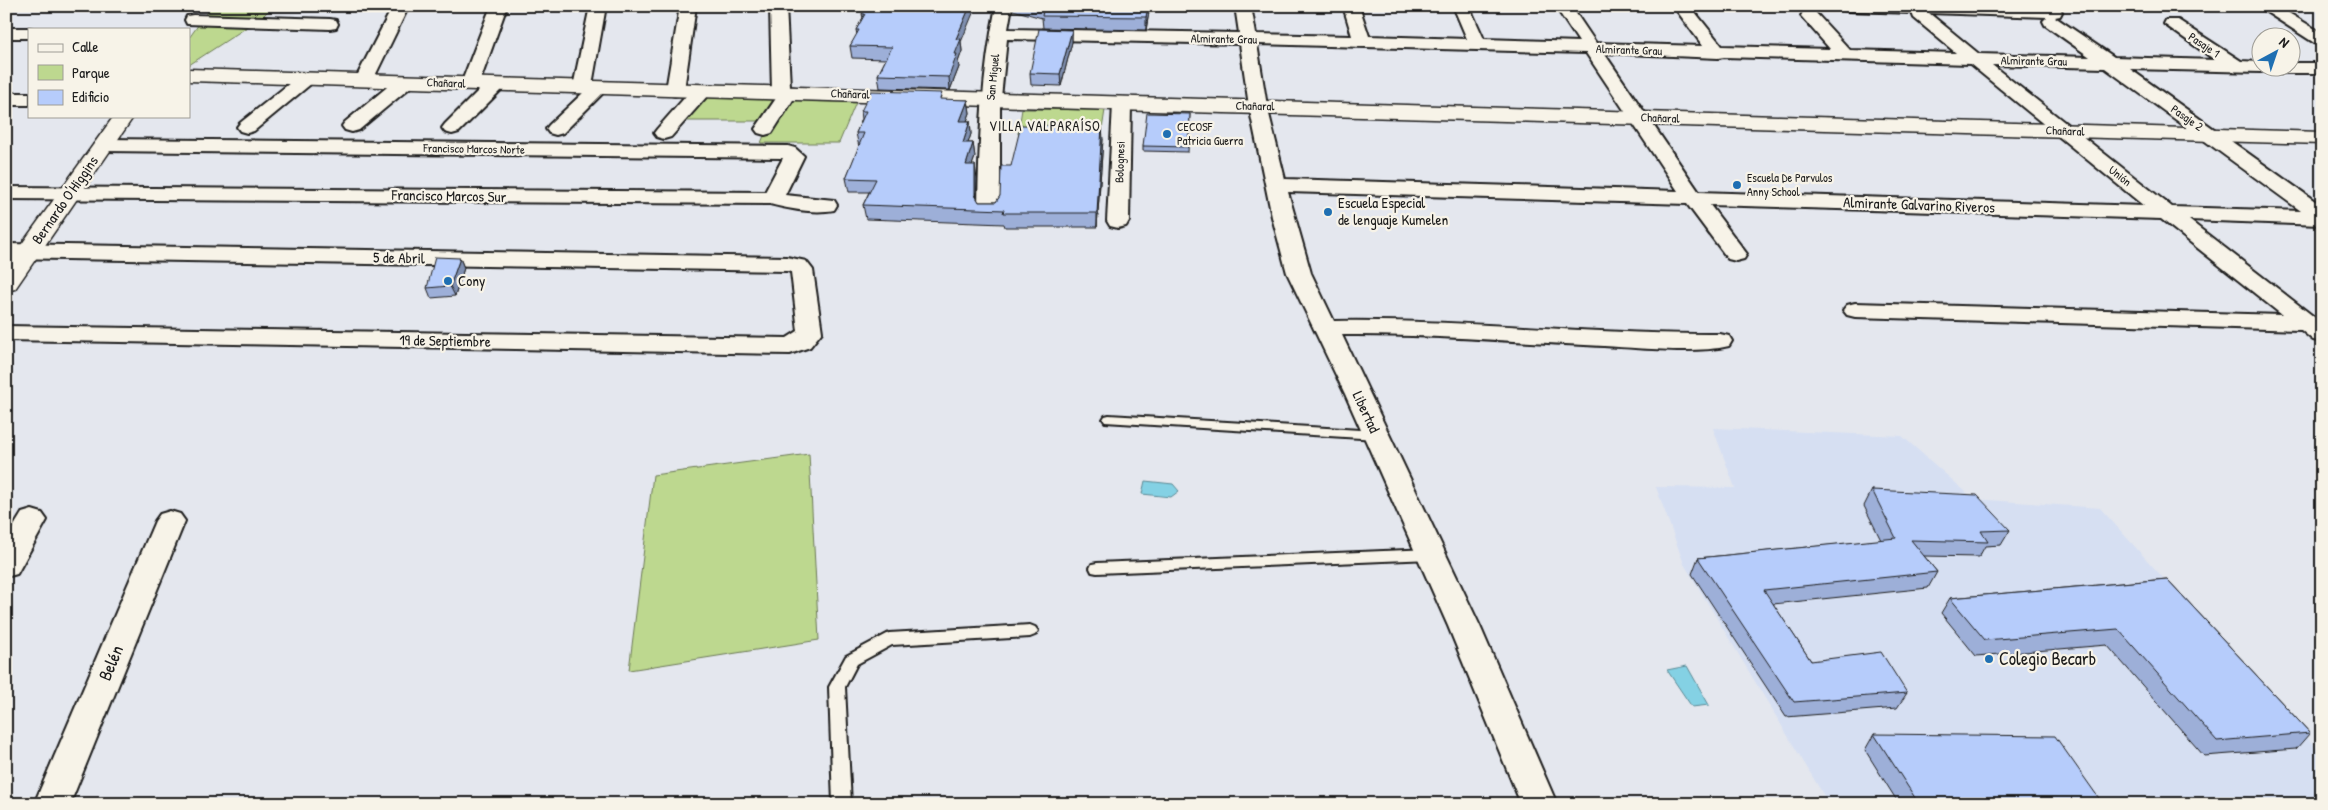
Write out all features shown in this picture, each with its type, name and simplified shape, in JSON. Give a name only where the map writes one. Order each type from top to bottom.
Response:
[{"type":"street","points":[[364,80],[401,6]]},
{"type":"street","points":[[470,84],[499,6]]},
{"type":"street","points":[[556,129],[591,88],[598,6]]},
{"type":"street","points":[[675,90],[688,6]]},
{"type":"street","points":[[765,130],[785,92],[778,6]]},
{"type":"street","name":"San Miguel","points":[[989,209],[988,123],[998,34],[1004,6]]},
{"type":"street","name":"Libertad","points":[[1243,6],[1258,106],[1283,217],[1299,273],[1377,435],[1464,626],[1538,804]]},
{"type":"street","points":[[1351,6],[1362,42]]},
{"type":"street","points":[[1462,6],[1478,45]]},
{"type":"street","points":[[1563,6],[1693,198],[1736,254]]},
{"type":"street","name":"Pasaje 2","points":[[1849,6],[2052,17],[2107,62],[2212,135],[2322,217]]},
{"type":"street","points":[[2265,6],[2322,40]]},
{"type":"street","points":[[1685,11],[1718,52]]},
{"type":"street","name":"Unión","points":[[1920,14],[2062,130],[2314,329]]},
{"type":"street","points":[[1809,16],[1846,56]]},
{"type":"street","points":[[194,18],[330,24]]},
{"type":"street","name":"Pasaje 1","points":[[2172,24],[2236,67]]},
{"type":"street","points":[[6,33],[26,33]]},
{"type":"street","points":[[6,43],[26,33]]},
{"type":"street","name":"Almirante Grau","points":[[998,34],[1478,45],[2250,67]]},
{"type":"street","points":[[2300,68],[2322,68]]},
{"type":"street","name":"Chañaral","points":[[190,75],[2322,138]]},
{"type":"street","points":[[247,127],[306,79]]},
{"type":"street","points":[[352,126],[405,82]]},
{"type":"street","points":[[452,128],[495,85]]},
{"type":"street","points":[[664,133],[701,91]]},
{"type":"street","name":"Bolognesi","points":[[1118,221],[1122,104]]},
{"type":"street","name":"Bernardo O'Higgins","points":[[6,284],[123,118]]},
{"type":"street","name":"Francisco Marcos Norte","points":[[104,145],[788,152],[794,156],[776,193],[770,198]]},
{"type":"street","name":"Almirante Galvarino Riveros","points":[[1276,185],[2322,217]]},
{"type":"street","name":"Francisco Marcos Sur","points":[[6,193],[71,192],[754,200],[770,198],[787,202],[826,205]]},
{"type":"street","name":"5 de Abril","points":[[6,251],[787,264],[798,266]]},
{"type":"street","name":"19 de Septiembre","points":[[6,333],[790,346],[800,342],[810,332],[804,277],[798,266]]},
{"type":"street","points":[[1855,310],[2314,329]]},
{"type":"street","points":[[1326,328],[1382,326],[1654,341],[1720,341]]},
{"type":"street","points":[[6,566],[32,520]]},
{"type":"street","name":"Belén","points":[[52,804],[170,521]]},
{"type":"lane","points":[[1110,419],[1377,435]]},
{"type":"lane","points":[[1097,568],[1431,554]]},
{"type":"lane","points":[[842,804],[837,687],[851,660],[889,639],[1030,631]]},
{"type":"shaded area","name":"Colegio Becarb","points":[[1713,428],[1902,436],[1974,499],[2100,508],[2322,754],[2322,804],[1829,804],[1684,564],[1656,487],[1735,488]]},
{"type":"green space","points":[[212,6],[273,6],[261,18],[190,64],[190,37]]},
{"type":"green space","points":[[704,95],[857,100],[839,143],[761,143],[770,121],[680,121]]},
{"type":"green space","points":[[1022,109],[1105,110],[1101,136],[1018,134]]},
{"type":"green space","points":[[809,454],[819,640],[629,670],[653,475]]},
{"type":"water","points":[[1145,481],[1173,484],[1179,491],[1171,497],[1142,494]]},
{"type":"water","points":[[1687,666],[1709,705],[1692,707],[1667,670]]},
{"type":"building","points":[[867,6],[970,6],[956,39],[961,39],[949,77],[878,75],[892,47],[850,46],[859,30],[856,30],[865,14],[862,14]]},
{"type":"building","points":[[1044,6],[1148,6],[1146,17],[1042,16]]},
{"type":"building","points":[[1039,29],[1072,30],[1060,74],[1030,73]]},
{"type":"building","points":[[871,91],[942,93],[940,99],[968,100],[960,121],[970,121],[963,143],[973,143],[966,165],[975,165],[975,195],[979,202],[996,202],[1000,196],[1001,166],[1011,166],[1021,125],[1102,126],[1097,213],[1003,213],[1004,210],[863,205],[876,179],[846,178],[864,133],[856,133],[866,111],[861,111]]},
{"type":"building","name":"CECOSF Patricia Guerra","points":[[1147,113],[1190,114],[1188,147],[1143,146]]},
{"type":"building","points":[[435,257],[460,258],[450,286],[427,288]]},
{"type":"building","points":[[1872,490],[1977,495],[2010,530],[1981,531],[1988,542],[1911,540],[1937,572],[1764,590],[1811,661],[1881,652],[1907,693],[1794,702],[1698,558],[1896,538]]},
{"type":"building","points":[[2167,579],[2310,733],[2217,741],[2118,629],[1985,640],[1950,598]]},
{"type":"building","points":[[1874,734],[2055,736],[2103,804],[1919,804]]},
{"type":"place","name":"CECOSF Patricia Guerra","points":[[1167,134]]},
{"type":"place","name":"Escuela De Parvulos Anny School","points":[[1737,185]]},
{"type":"place","name":"Escuela Especial de lenguaje Kumelen","points":[[1328,212]]},
{"type":"place","name":"Cony","points":[[448,281]]},
{"type":"place","name":"Colegio Becarb","points":[[1989,659]]},
{"type":"district","name":"VILLA VALPARAÍSO","points":[[1045,126]]}]
